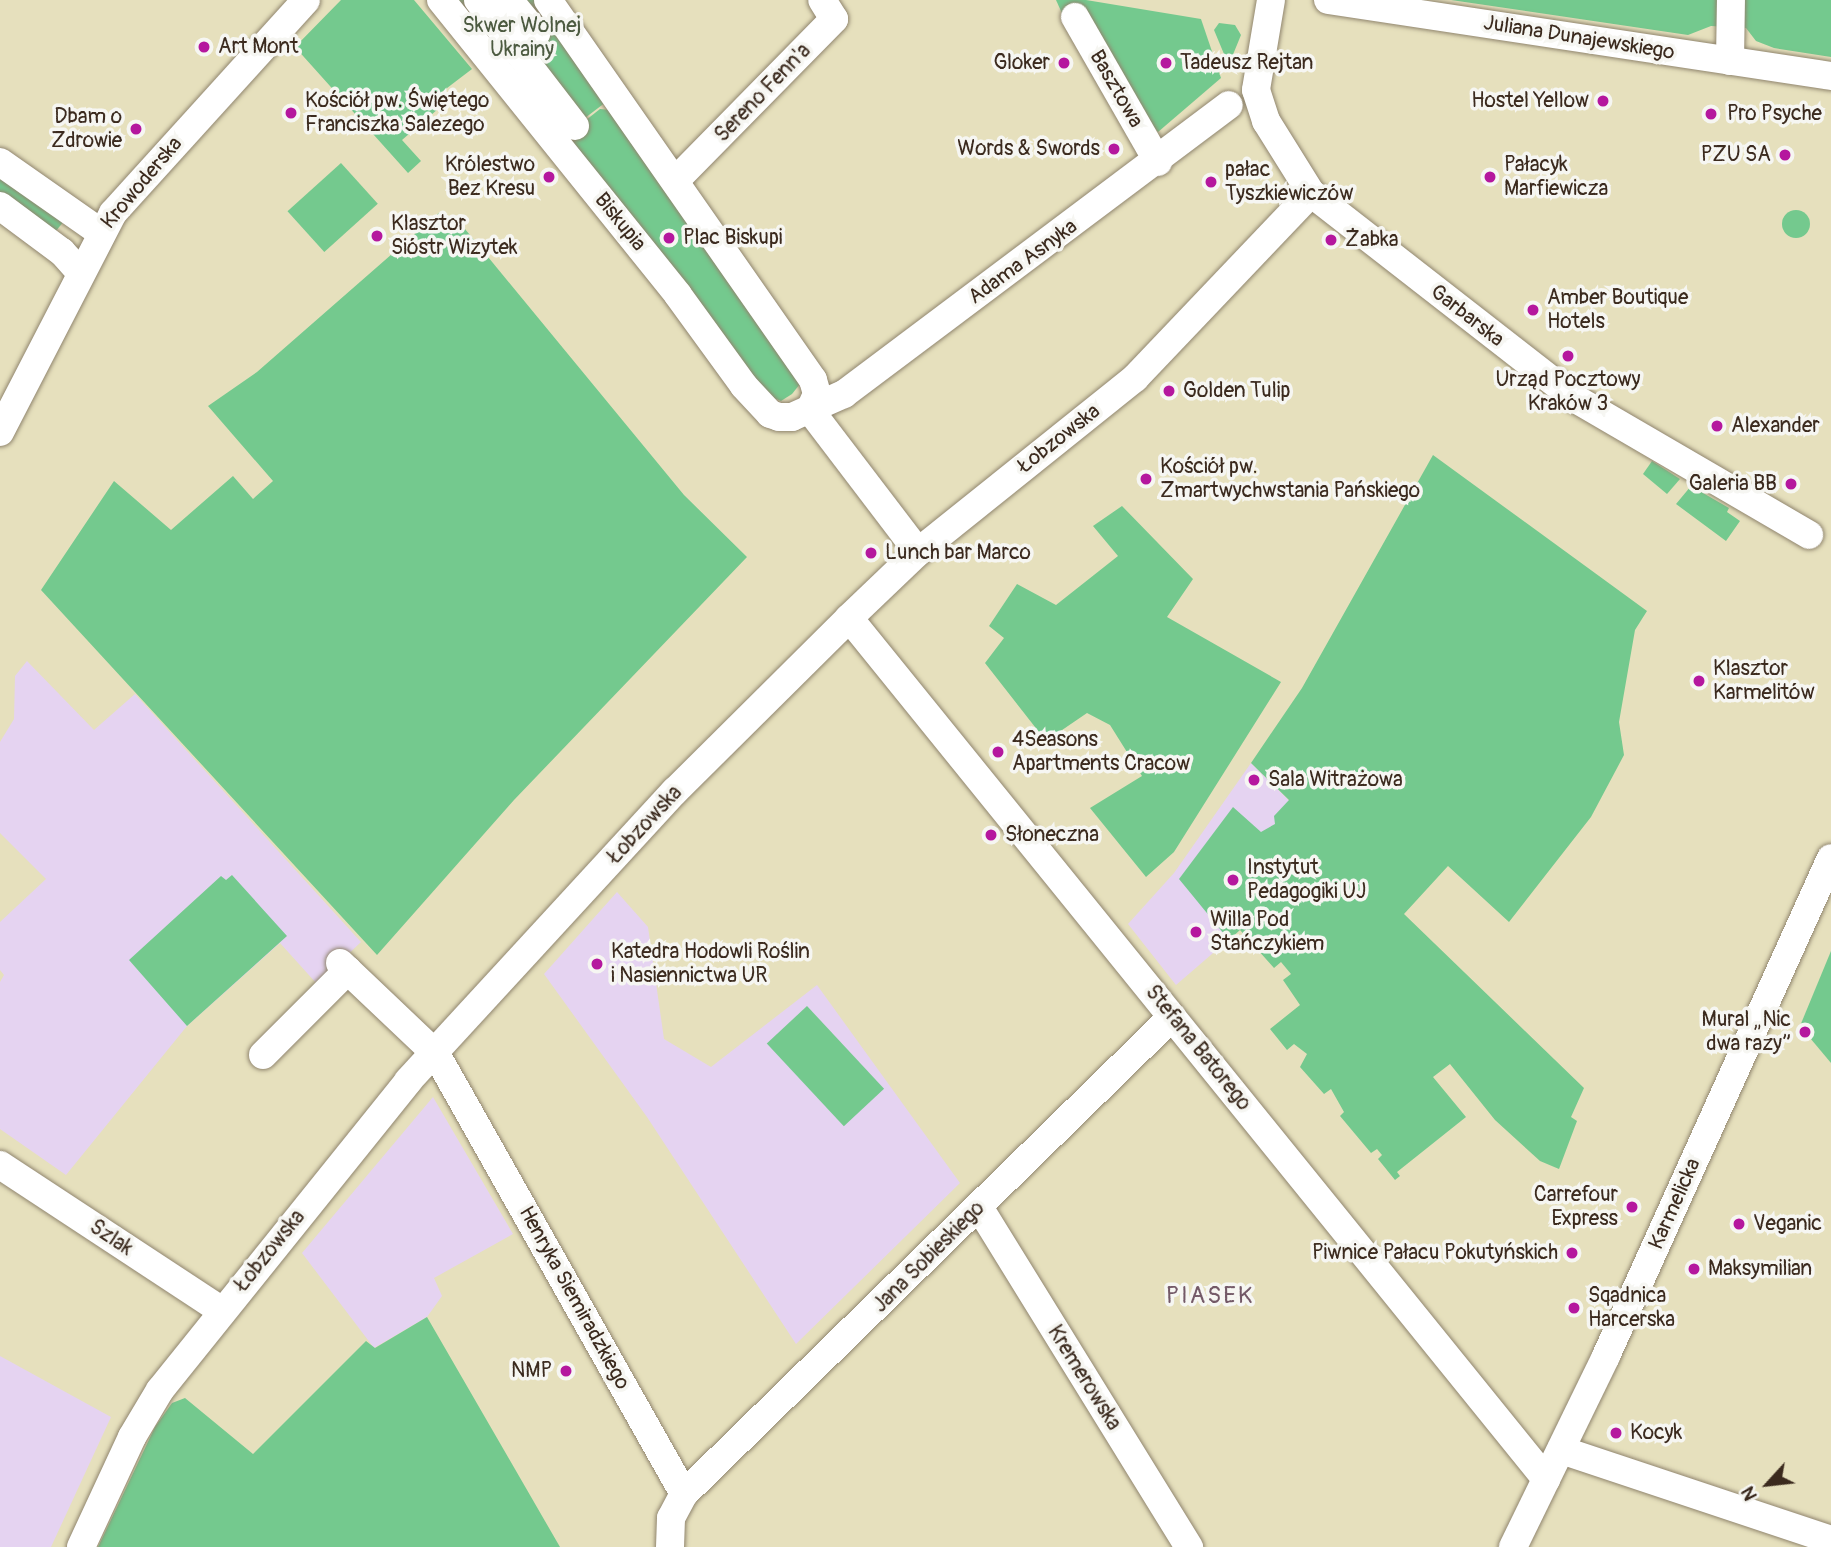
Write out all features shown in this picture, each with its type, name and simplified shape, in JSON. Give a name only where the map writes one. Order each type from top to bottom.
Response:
[{"type":"street","name":"Krowoderska","points":[[0,432],[100,232],[135,187],[306,0]]},
{"type":"street","name":"Biskupia","points":[[441,0],[670,284],[744,386],[770,414],[792,417],[810,410]]},
{"type":"street","points":[[478,0],[575,126]]},
{"type":"street","points":[[509,0],[536,33],[515,50]]},
{"type":"street","points":[[548,0],[813,380],[817,394],[810,410],[918,552]]},
{"type":"street","name":"Sereno Fenn'a","points":[[675,181],[834,19],[822,0]]},
{"type":"street","name":"Garbarska","points":[[1270,0],[1256,90],[1266,121],[1311,193],[1574,398],[1809,535]]},
{"type":"street","name":"Juliana Dunajewskiego","points":[[1328,0],[1831,76]]},
{"type":"street","points":[[1730,61],[1731,0]]},
{"type":"street","name":"Basztowa","points":[[1075,17],[1158,162]]},
{"type":"street","name":"Adama Asnyka","points":[[810,410],[844,394],[1158,162],[1229,105]]},
{"type":"street","points":[[0,162],[100,232]]},
{"type":"street","name":"Łobzowska","points":[[81,1547],[146,1410],[222,1311],[436,1054],[675,791],[849,618],[918,552],[1135,378],[1311,193]]},
{"type":"street","points":[[0,206],[62,252],[80,272]]},
{"type":"street","name":"Stefana Batorego","points":[[849,618],[1546,1479]]},
{"type":"street","name":"Karmelicka","points":[[1513,1547],[1561,1450],[1831,858]]},
{"type":"street","name":"Henryka Siemiradzkiego","points":[[263,1055],[344,967],[436,1054],[684,1494]]},
{"type":"street","name":"Jana Sobieskiego","points":[[684,1494],[1172,1017]]},
{"type":"street","name":"Szlak","points":[[0,1165],[222,1311]]},
{"type":"street","name":"Kremerowska","points":[[979,1208],[1189,1547]]},
{"type":"street","points":[[1561,1450],[1831,1540]]},
{"type":"street","points":[[670,1547],[671,1518],[684,1494]]},
{"type":"shaded area","points":[[27,661],[94,730],[135,694],[361,942],[317,984],[280,943],[187,1026],[66,1175],[0,1129],[0,982],[4,975],[0,970],[0,922],[46,879],[0,833],[0,742],[14,719],[15,676]]},
{"type":"shaded area","name":"Instytut Pedagogiki UJ","points":[[1251,763],[1336,847],[1176,985],[1128,924],[1174,873]]},
{"type":"shaded area","points":[[617,892],[648,927],[664,1039],[711,1067],[817,985],[960,1183],[796,1344],[647,1117],[544,974]]},
{"type":"shaded area","points":[[433,1097],[513,1234],[434,1278],[442,1296],[427,1317],[374,1348],[302,1253]]},
{"type":"shaded area","points":[[0,1356],[111,1417],[51,1547],[0,1547]]},
{"type":"green space","points":[[341,0],[414,0],[472,69],[430,101],[438,109],[402,140],[421,161],[408,173],[295,47]]},
{"type":"green space","name":"Skwer Wolnej Ukrainy","points":[[450,0],[534,0],[606,102],[560,137]]},
{"type":"green space","points":[[1056,0],[1086,0],[1201,19],[1221,78],[1158,132],[1065,20]]},
{"type":"green space","points":[[1451,0],[1831,0],[1831,57],[1774,48],[1756,41],[1746,28],[1711,26],[1688,35]]},
{"type":"green space","points":[[1219,23],[1235,25],[1241,35],[1232,57],[1224,54],[1214,30]]},
{"type":"green space","points":[[600,109],[611,110],[800,384],[792,394],[781,401],[769,396],[562,139]]},
{"type":"green space","points":[[341,163],[378,204],[324,252],[287,211]]},
{"type":"green space","points":[[0,173],[64,221],[52,236],[0,198]]},
{"type":"green space","points":[[1796,210],[1806,214],[1810,224],[1806,234],[1796,238],[1786,234],[1782,224],[1786,214]]},
{"type":"green space","points":[[440,212],[459,233],[465,229],[684,495],[747,557],[514,800],[377,955],[41,590],[114,481],[171,530],[233,476],[253,499],[273,481],[208,406],[257,372]]},
{"type":"green space","points":[[1433,455],[1647,611],[1635,630],[1619,722],[1624,755],[1591,817],[1509,922],[1448,866],[1404,914],[1584,1088],[1571,1117],[1577,1121],[1559,1169],[1540,1161],[1495,1120],[1450,1064],[1433,1077],[1466,1117],[1397,1172],[1400,1176],[1395,1180],[1378,1159],[1382,1155],[1377,1149],[1371,1153],[1340,1116],[1344,1112],[1331,1089],[1324,1094],[1300,1067],[1307,1054],[1294,1044],[1287,1050],[1270,1029],[1300,1005],[1283,980],[1291,974],[1281,962],[1274,968],[1240,930],[1229,940],[1179,879],[1233,807],[1261,832],[1275,824],[1274,816],[1289,800],[1251,763],[1302,688]]},
{"type":"green space","points":[[1652,461],[1680,479],[1667,494],[1643,474]]},
{"type":"green space","points":[[1691,486],[1729,508],[1727,512],[1740,521],[1726,541],[1676,504]]},
{"type":"green space","points":[[1122,506],[1193,579],[1167,617],[1281,682],[1174,852],[1146,877],[1090,808],[1142,776],[1110,725],[1087,713],[1046,741],[985,663],[1004,638],[989,626],[1017,584],[1056,605],[1118,556],[1093,526]]},
{"type":"green space","points":[[232,875],[287,936],[187,1026],[129,960],[221,876],[226,880]]},
{"type":"green space","points":[[1831,951],[1831,1063],[1800,1026]]},
{"type":"green space","points":[[807,1006],[884,1089],[844,1126],[767,1044]]},
{"type":"green space","points":[[427,1317],[560,1547],[98,1547],[155,1427],[172,1403],[185,1398],[253,1454],[366,1341],[375,1348]]},
{"type":"place","name":"Art Mont","points":[[204,47]]},
{"type":"place","name":"Gloker","points":[[1064,63]]},
{"type":"place","name":"Tadeusz Rejtan","points":[[1166,63]]},
{"type":"place","name":"Hostel Yellow","points":[[1603,101]]},
{"type":"place","name":"Kościół pw. Świętego Franciszka Salezego","points":[[291,113]]},
{"type":"place","name":"Pro Psyche","points":[[1711,114]]},
{"type":"place","name":"Dbam o Zdrowie","points":[[136,129]]},
{"type":"place","name":"Words & Swords","points":[[1114,149]]},
{"type":"place","name":"PZU SA","points":[[1785,155]]},
{"type":"place","name":"Królestwo Bez Kresu","points":[[549,177]]},
{"type":"place","name":"Pałacyk Marfiewicza","points":[[1490,177]]},
{"type":"place","name":"pałac Tyszkiewiczów","points":[[1211,182]]},
{"type":"place","name":"Klasztor Sióstr Wizytek","points":[[377,236]]},
{"type":"place","name":"Plac Biskupi","points":[[669,238]]},
{"type":"place","name":"Żabka","points":[[1331,240]]},
{"type":"place","name":"Amber Boutique Hotels","points":[[1533,310]]},
{"type":"place","name":"Urząd Pocztowy Kraków 3","points":[[1568,356]]},
{"type":"place","name":"Golden Tulip","points":[[1169,391]]},
{"type":"place","name":"Alexander","points":[[1717,426]]},
{"type":"place","name":"Kościół pw. Zmartwychwstania Pańskiego","points":[[1146,479]]},
{"type":"place","name":"Galeria BB","points":[[1791,484]]},
{"type":"place","name":"Lunch bar Marco","points":[[871,553]]},
{"type":"place","name":"Klasztor Karmelitów","points":[[1699,681]]},
{"type":"place","name":"4Seasons Apartments Cracow","points":[[998,752]]},
{"type":"place","name":"Sala Witrażowa","points":[[1254,780]]},
{"type":"place","name":"Słoneczna","points":[[991,835]]},
{"type":"place","name":"Instytut Pedagogiki UJ","points":[[1233,880]]},
{"type":"place","name":"Willa Pod Stańczykiem","points":[[1196,932]]},
{"type":"place","name":"Katedra Hodowli Roślin i Nasiennictwa UR","points":[[597,964]]},
{"type":"place","name":"Mural „Nic dwa razy”","points":[[1805,1032]]},
{"type":"place","name":"Carrefour Express","points":[[1632,1207]]},
{"type":"place","name":"Veganic","points":[[1739,1224]]},
{"type":"place","name":"Piwnice Pałacu Pokutyńskich","points":[[1572,1253]]},
{"type":"place","name":"Maksymilian","points":[[1694,1269]]},
{"type":"place","name":"Sqadnica Harcerska","points":[[1574,1308]]},
{"type":"place","name":"NMP","points":[[566,1371]]},
{"type":"place","name":"Kocyk","points":[[1616,1433]]},
{"type":"district","name":"PIASEK","points":[[1210,1296]]}]
